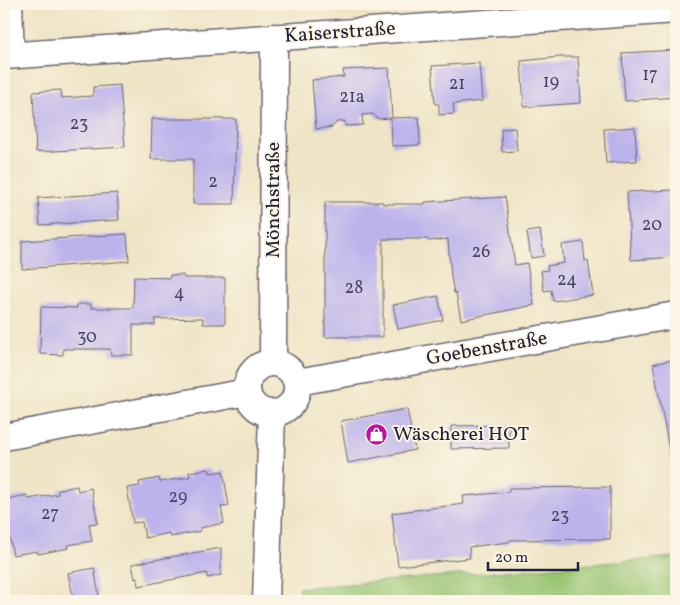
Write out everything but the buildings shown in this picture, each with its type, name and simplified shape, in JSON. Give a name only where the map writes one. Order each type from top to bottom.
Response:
[{"type":"street","points":[[7,56],[9,4]]},
{"type":"street","name":"Kaiserstraße","points":[[7,56],[676,10]]},
{"type":"street","name":"Mönchstraße","points":[[273,362],[274,37]]},
{"type":"street","name":"Goebenstraße","points":[[298,382],[676,315]]},
{"type":"street","points":[[273,362],[282,364],[289,368],[298,382],[297,394],[292,404],[283,411],[272,414],[256,408],[250,401],[247,392],[248,381],[253,371],[262,364],[273,362]]},
{"type":"street","points":[[4,437],[247,392]]},
{"type":"street","points":[[266,601],[272,414]]},
{"type":"green space","points":[[676,557],[676,601],[298,601],[299,588]]},
{"type":"place","name":"Wäscherei HOT","points":[[377,435]]}]
